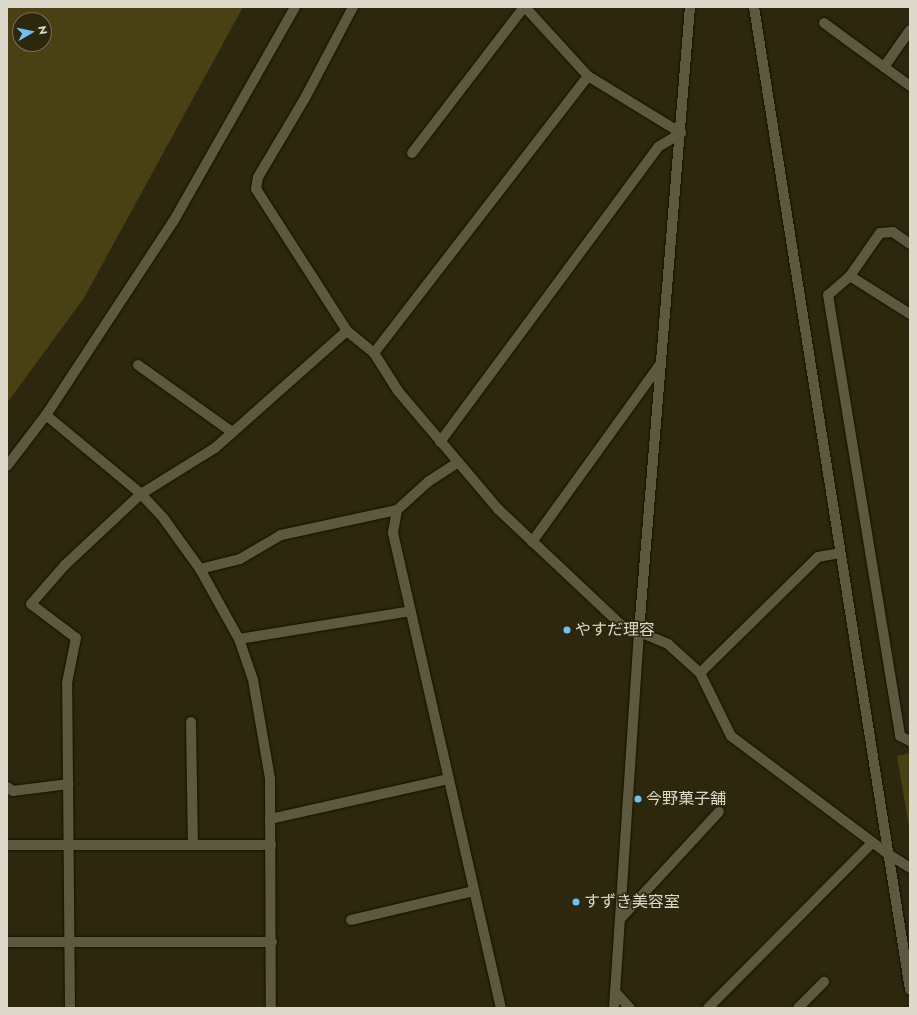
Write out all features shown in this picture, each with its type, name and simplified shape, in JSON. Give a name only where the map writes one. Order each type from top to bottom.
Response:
[{"type":"street","points":[[7,466],[46,415],[173,222],[295,7]]},
{"type":"street","points":[[353,7],[305,98],[258,177],[256,190],[347,331],[374,353],[398,391],[457,463],[498,509],[532,542],[620,624],[668,644],[700,673],[731,736],[888,854],[910,868]]},
{"type":"street","points":[[412,153],[524,7],[588,76],[681,133]]},
{"type":"street","points":[[614,1008],[622,917],[639,632],[681,133],[690,7]]},
{"type":"street","points":[[754,7],[910,990]]},
{"type":"street","points":[[824,23],[910,86]]},
{"type":"street","points":[[884,67],[910,30]]},
{"type":"street","points":[[374,353],[588,76]]},
{"type":"street","points":[[440,442],[658,147],[681,133]]},
{"type":"street","points":[[910,244],[893,232],[880,233],[850,276],[828,295],[900,736],[910,741]]},
{"type":"street","points":[[850,276],[910,314]]},
{"type":"street","points":[[70,1008],[67,682],[76,638],[31,604],[65,565],[140,494],[215,448],[347,331]]},
{"type":"street","points":[[532,542],[662,363]]},
{"type":"street","points":[[138,364],[232,432]]},
{"type":"street","points":[[46,415],[140,494],[164,518],[200,569],[239,639],[253,680],[270,778],[272,942],[271,1008]]},
{"type":"street","points":[[200,569],[240,559],[281,534],[397,510],[429,481],[457,463]]},
{"type":"street","points":[[397,510],[393,532],[501,1008]]},
{"type":"street","points":[[700,673],[818,557],[840,552]]},
{"type":"street","points":[[239,639],[411,611]]},
{"type":"street","points":[[191,722],[193,845]]},
{"type":"street","points":[[270,818],[448,779]]},
{"type":"street","points":[[7,787],[13,790],[69,784]]},
{"type":"street","points":[[622,917],[719,812]]},
{"type":"street","points":[[708,1008],[872,842]]},
{"type":"street","points":[[7,845],[271,844]]},
{"type":"street","points":[[351,920],[474,890]]},
{"type":"street","points":[[7,942],[272,942]]},
{"type":"street","points":[[798,1008],[824,982]]},
{"type":"street","points":[[616,992],[630,1008]]},
{"type":"shaded area","points":[[7,7],[243,7],[84,298],[7,403]]},
{"type":"shaded area","points":[[910,753],[910,833],[897,756]]},
{"type":"place","name":"やすだ理容","points":[[567,630]]},
{"type":"place","name":"今野菓子舗","points":[[638,799]]},
{"type":"place","name":"すずき美容室","points":[[576,902]]}]
